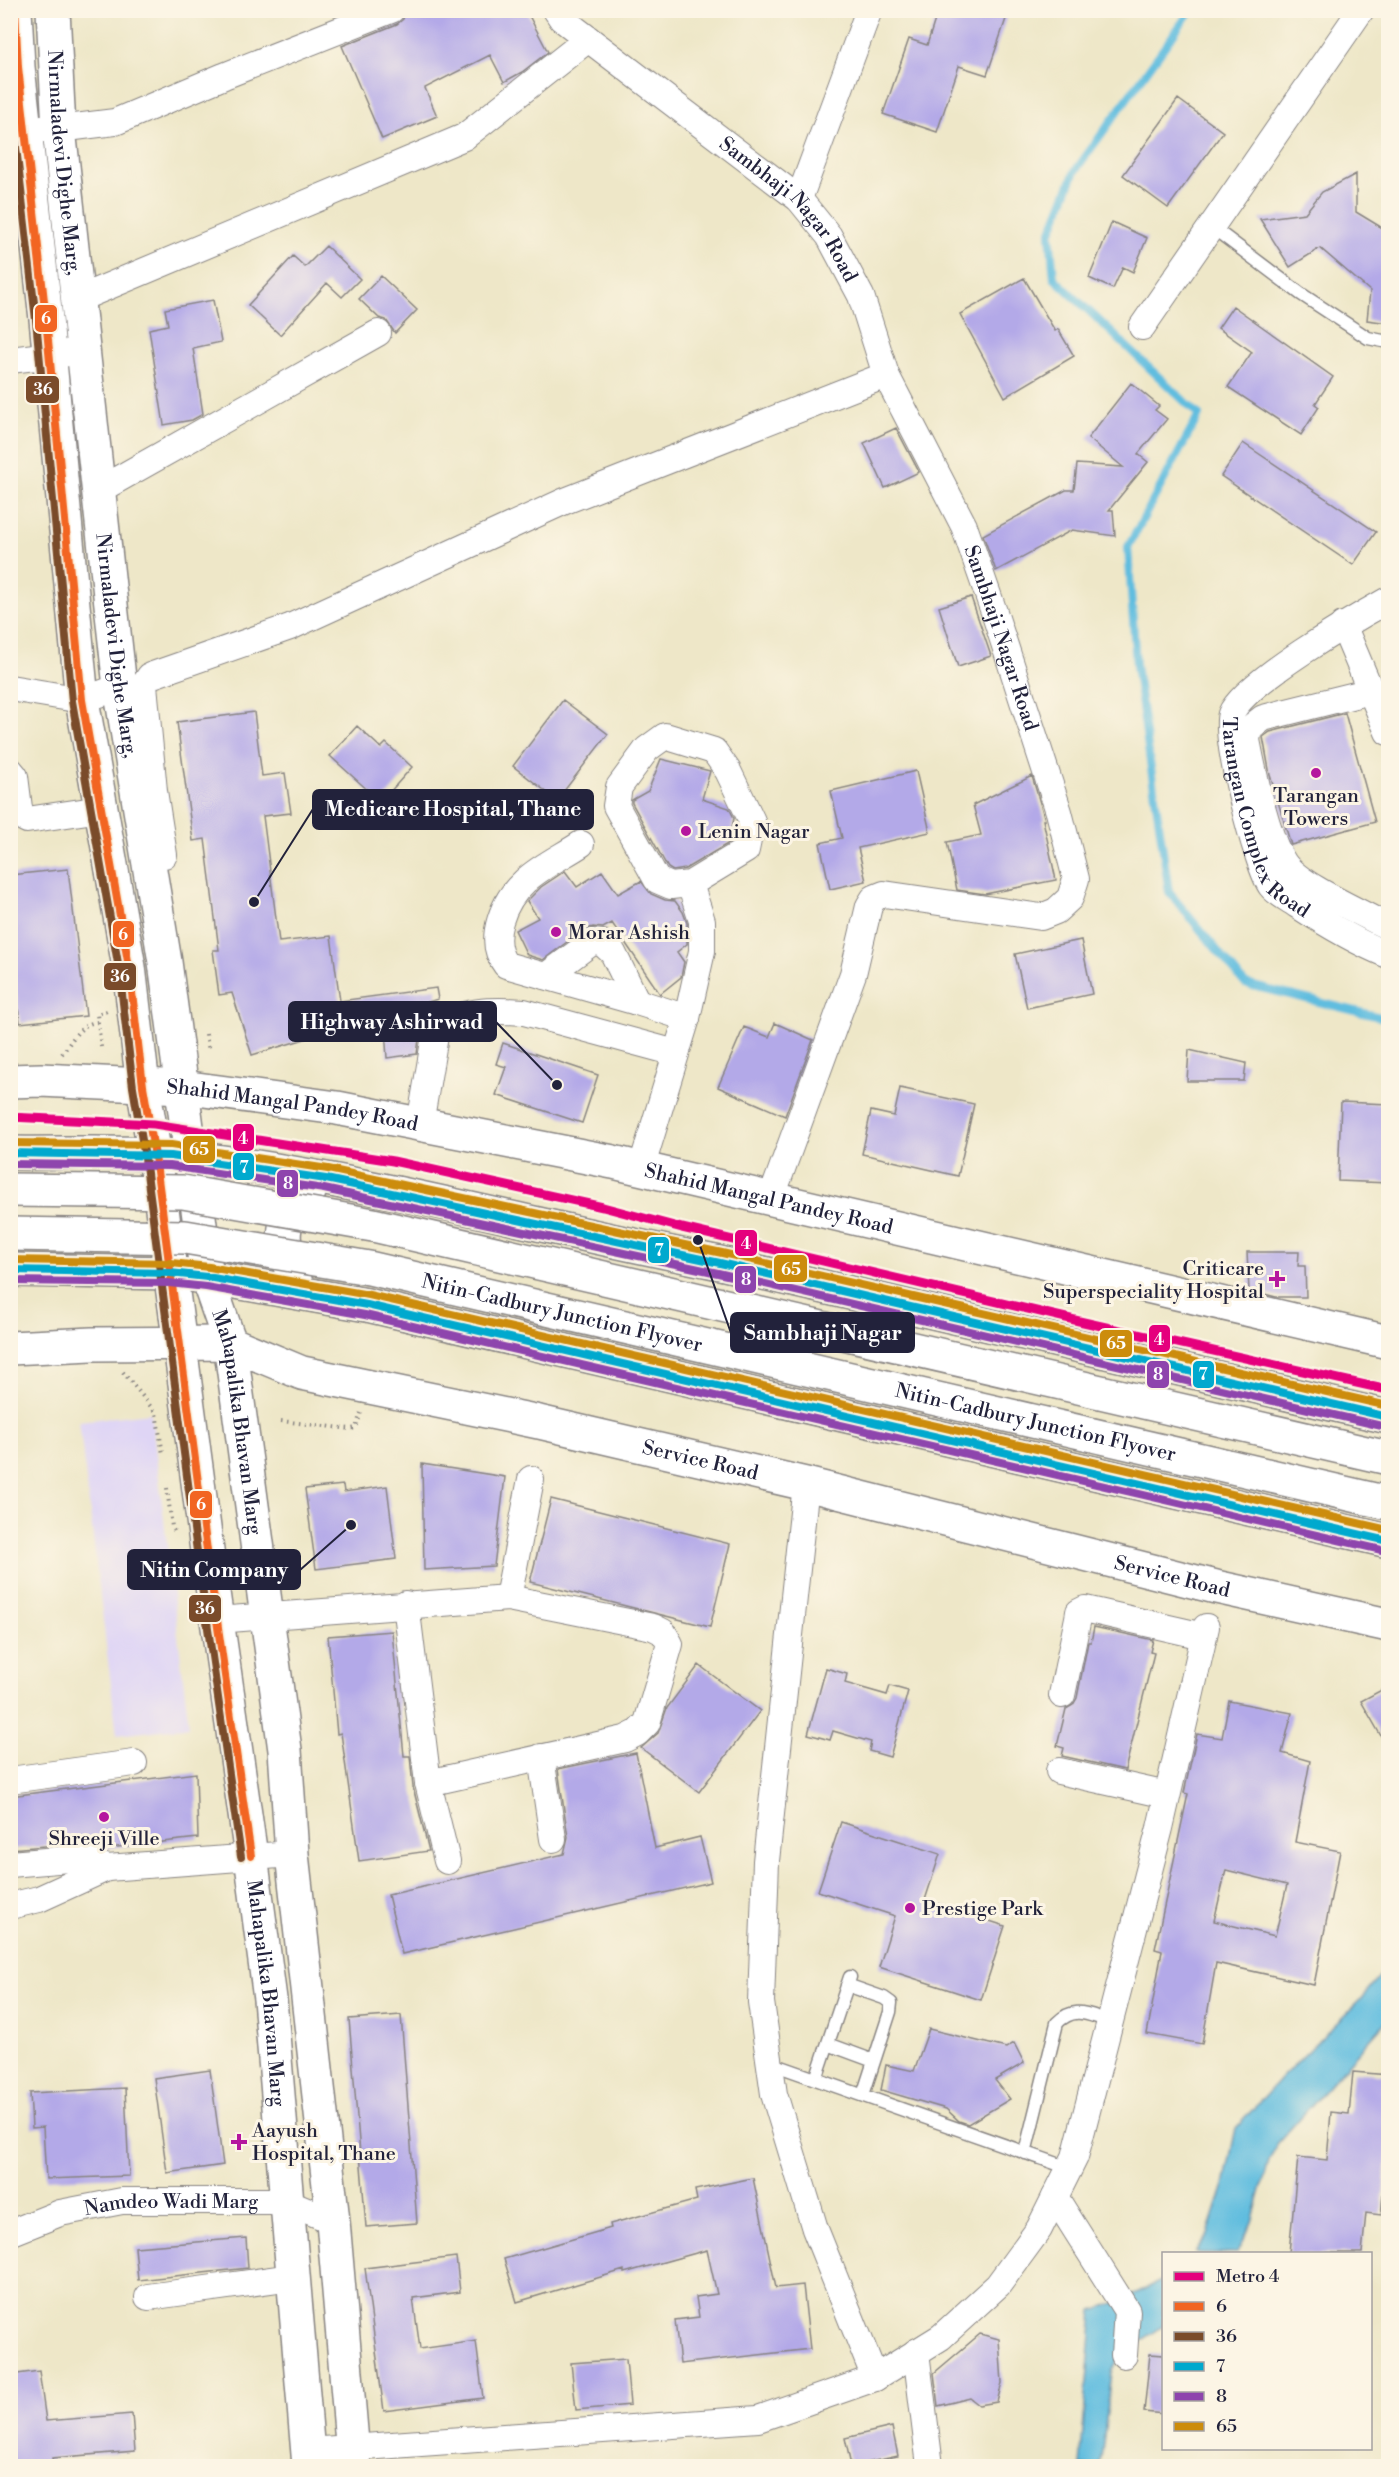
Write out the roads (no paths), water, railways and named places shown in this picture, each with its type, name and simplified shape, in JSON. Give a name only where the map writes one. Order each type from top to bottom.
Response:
[{"type":"main road","name":"Nirmaladevi Dighe Marg,","points":[[15,10],[14,67],[17,131],[50,355],[82,700],[129,967],[143,1086],[170,1273]]},
{"type":"main road","name":"Nirmaladevi Dighe Marg,","points":[[52,10],[59,129],[120,687],[165,962],[207,1276]]},
{"type":"main road","points":[[26,1080],[143,1086]]},
{"type":"main road","name":"Shahid Mangal Pandey Road","points":[[143,1086],[182,1087],[337,1108],[640,1169],[1389,1342]]},
{"type":"main road","points":[[10,1153],[154,1155],[192,1158],[376,1188],[720,1263],[1389,1417]]},
{"type":"main road","points":[[302,1293],[291,1270],[284,1239],[284,1224],[296,1202],[328,1180]]},
{"type":"main road","points":[[10,1190],[183,1192],[373,1225],[1389,1458]]},
{"type":"main road","name":"Nitin-Cadbury Junction Flyover","points":[[10,1234],[185,1237],[369,1268],[1389,1503]]},
{"type":"main road","points":[[10,1270],[170,1273],[207,1276],[367,1305],[1389,1541]]},
{"type":"main road","name":"Mahapalika Bhavan Marg","points":[[170,1273],[264,1956],[309,2459]]},
{"type":"main road","name":"Mahapalika Bhavan Marg","points":[[207,1276],[230,1343],[285,1750],[292,1854],[333,2221],[353,2456]]},
{"type":"main road","name":"Service Road","points":[[10,1348],[92,1344],[230,1343],[302,1373],[539,1422],[806,1484],[1216,1587],[1389,1625]]},
{"type":"main road","points":[[264,1956],[302,1948]]},
{"type":"street","points":[[17,131],[59,129],[115,122],[391,10]]},
{"type":"street","name":"Sambhaji Nagar Road","points":[[556,10],[562,19],[799,200],[829,236],[861,296],[886,375],[964,526],[1059,812],[1076,879],[1070,898],[1056,911],[1041,917],[884,894],[874,898],[869,906],[853,974],[771,1199]]},
{"type":"street","points":[[799,200],[869,10]]},
{"type":"street","points":[[1142,327],[1361,10]]},
{"type":"street","points":[[78,299],[464,137],[588,39]]},
{"type":"street","points":[[14,67],[55,65]]},
{"type":"street","points":[[99,490],[378,333]]},
{"type":"street","points":[[10,360],[83,352]]},
{"type":"street","points":[[165,962],[176,957],[175,926],[152,768],[144,685],[150,676],[290,627],[565,501],[886,375]]},
{"type":"street","name":"Tarangan Complex Road","points":[[1380,952],[1311,914],[1271,886],[1243,806],[1229,730],[1231,715],[1249,692],[1343,625],[1389,600]]},
{"type":"street","points":[[1343,625],[1389,732]]},
{"type":"street","points":[[10,688],[82,700],[120,687]]},
{"type":"street","points":[[1371,691],[1263,718],[1249,729],[1247,740],[1271,837],[1285,864],[1308,884],[1385,926],[1380,952]]},
{"type":"street","points":[[666,736],[714,751],[728,771],[752,821],[746,850],[690,884],[671,885],[657,880],[616,806],[619,787],[647,749],[666,736]]},
{"type":"street","points":[[10,770],[15,776],[20,816],[27,820],[101,809]]},
{"type":"street","points":[[581,844],[526,880],[513,894],[497,928],[500,957],[506,965],[687,1018]]},
{"type":"street","points":[[640,1169],[687,1018],[702,951],[702,921],[690,884]]},
{"type":"street","points":[[546,976],[592,942],[602,943],[612,952],[637,1002]]},
{"type":"street","points":[[420,1125],[436,1030],[445,1021],[470,1013],[524,1012],[676,1053]]},
{"type":"street","points":[[508,1598],[531,1479]]},
{"type":"street","points":[[806,1484],[766,1861],[761,2002],[774,2094],[815,2229],[875,2378]]},
{"type":"street","points":[[217,1620],[508,1598],[653,1627],[663,1632],[670,1644],[647,1723],[638,1733],[625,1739],[428,1783]]},
{"type":"street","points":[[406,1604],[428,1783],[447,1861]]},
{"type":"street","points":[[309,2459],[758,2419],[875,2378],[941,2337],[998,2285],[1038,2229],[1075,2157],[1167,1795],[1205,1632],[1085,1609],[1079,1612],[1062,1695]]},
{"type":"street","points":[[541,1757],[554,1839]]},
{"type":"street","points":[[10,1780],[134,1763]]},
{"type":"street","points":[[1059,1771],[1167,1795]]},
{"type":"street","points":[[10,1906],[39,1899],[107,1868],[292,1854]]},
{"type":"street","points":[[10,1864],[81,1858],[107,1868]]},
{"type":"street","points":[[1055,2197],[1127,2311],[1124,2355]]},
{"type":"street","name":"Namdeo Wadi Marg","points":[[10,2233],[60,2212],[122,2201],[285,2201],[333,2221]]},
{"type":"street","points":[[148,2297],[292,2277]]},
{"type":"street","points":[[916,2352],[930,2466]]},
{"type":"lane","points":[[1212,227],[1301,294],[1368,338],[1389,342]]},
{"type":"lane","points":[[816,2079],[848,1981],[891,2003],[863,2095]]},
{"type":"lane","points":[[1025,2153],[1057,2023],[1066,2013],[1075,2011],[1110,2021]]},
{"type":"lane","points":[[828,2044],[874,2061]]},
{"type":"lane","points":[[770,2063],[1069,2168]]},
{"type":"water","points":[[1388,1966],[1388,2019],[1277,2144],[1269,2161],[1252,2222],[1237,2252],[1196,2252],[1208,2234],[1224,2185],[1236,2128],[1282,2077],[1359,2001]]},
{"type":"water","points":[[1162,2280],[1162,2327],[1119,2356],[1112,2373],[1100,2466],[1080,2466],[1093,2310],[1118,2302]]},
{"type":"waterway","points":[[1191,10],[1075,171],[1050,234],[1054,278],[1199,415],[1128,547],[1136,665],[1169,892],[1245,984],[1388,1019]]},
{"type":"metro line","name":"4","points":[[10,1117],[154,1124],[393,1161],[603,1207],[682,1228],[1079,1321],[1388,1390]]},
{"type":"place","name":"Tarangan Towers","points":[[1316,773]]},
{"type":"place","name":"Lenin Nagar","points":[[686,831]]},
{"type":"place","name":"Medicare Hospital, Thane","points":[[254,902]]},
{"type":"place","name":"Morar Ashish","points":[[556,932]]},
{"type":"place","name":"Highway Ashirwad","points":[[557,1085]]},
{"type":"place","name":"Sambhaji Nagar","points":[[698,1240]]},
{"type":"place","name":"Criticare Superspeciality Hospital","points":[[1277,1279]]},
{"type":"place","name":"Nitin Company","points":[[351,1525]]},
{"type":"place","name":"Shreeji Ville","points":[[104,1817]]},
{"type":"place","name":"Prestige Park","points":[[910,1908]]},
{"type":"place","name":"Aayush Hospital, Thane","points":[[239,2142]]}]
